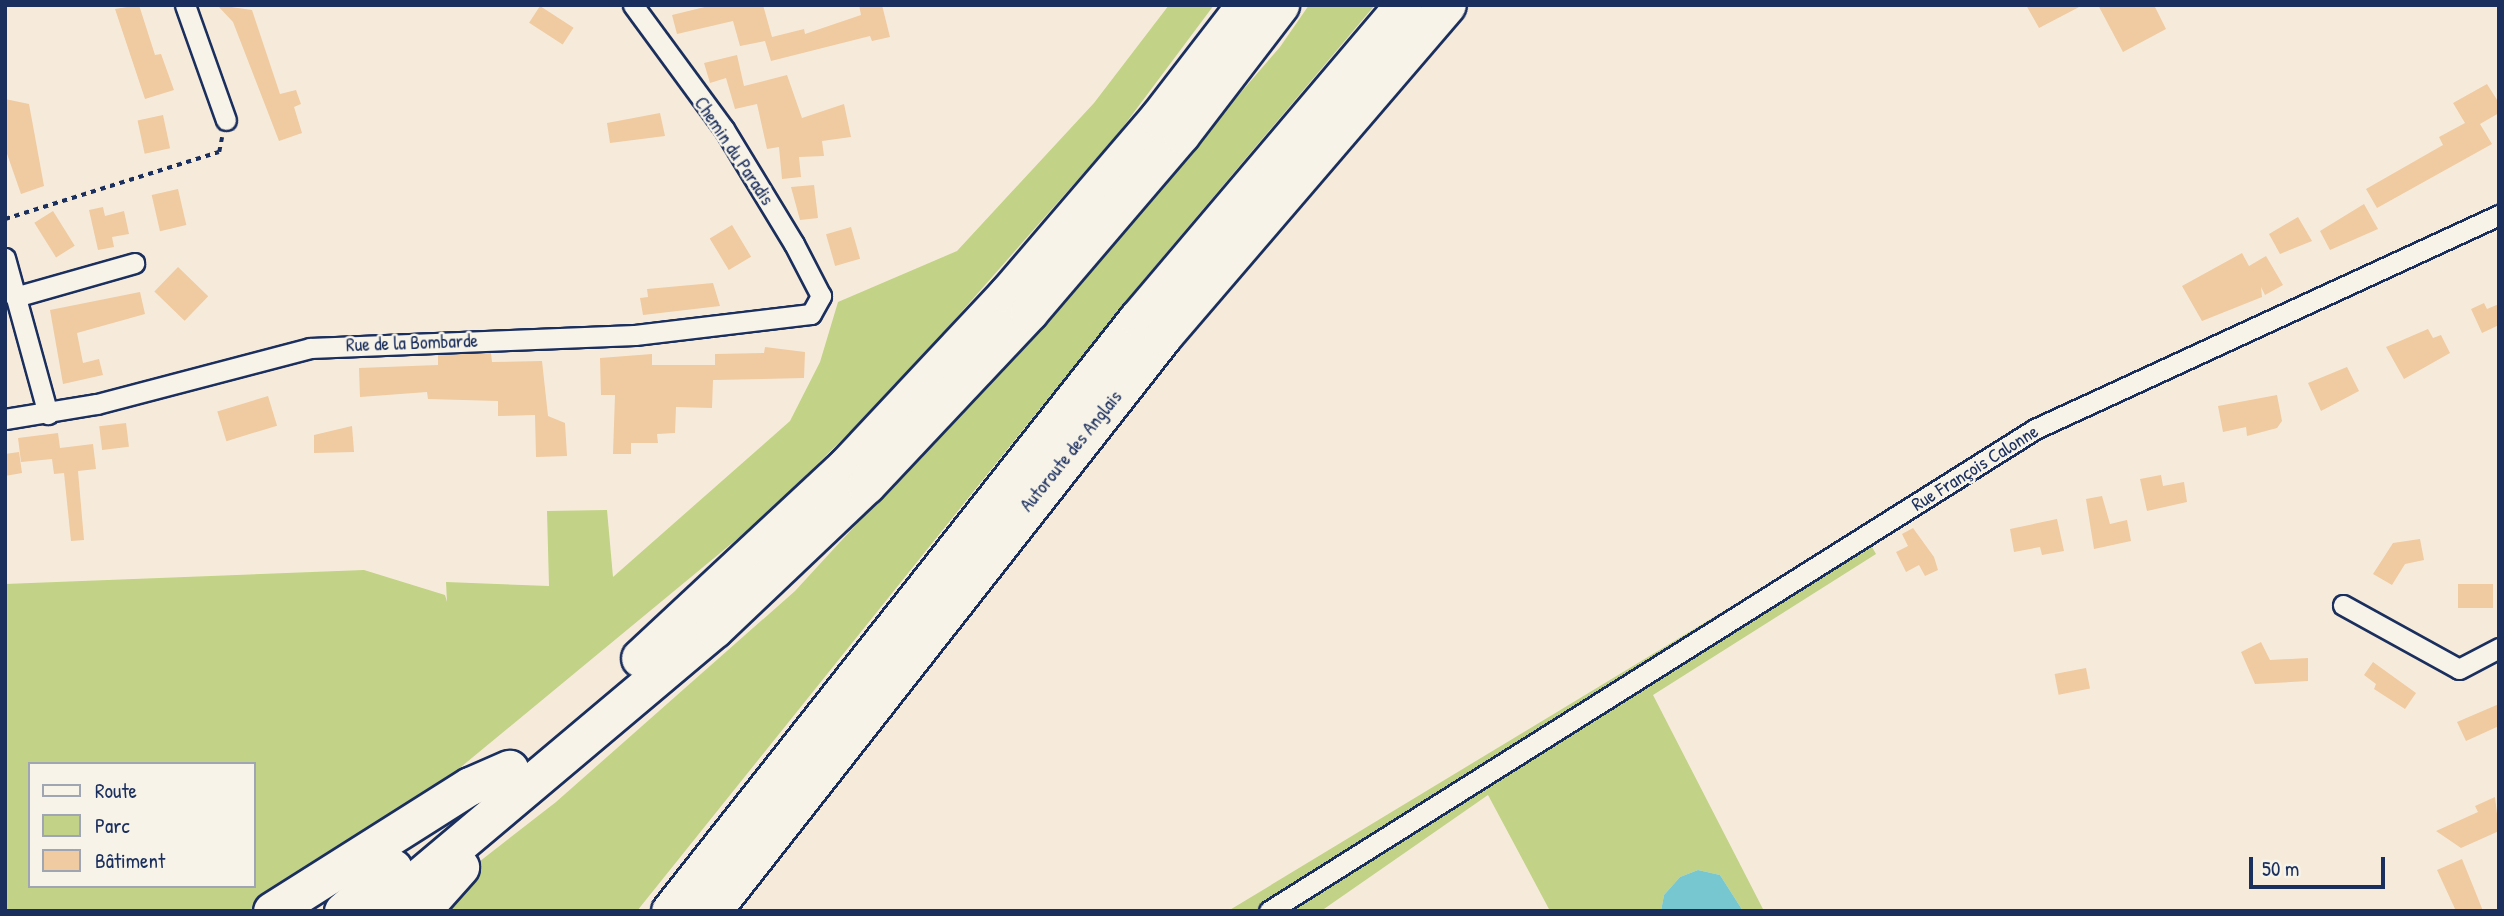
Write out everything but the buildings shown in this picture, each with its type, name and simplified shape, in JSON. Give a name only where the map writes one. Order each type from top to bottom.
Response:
[{"type":"highway","points":[[379,911],[846,466],[1007,295],[1158,118],[1245,5]]},
{"type":"highway","points":[[343,911],[714,629],[866,485],[1029,312],[1181,134],[1279,5]]},
{"type":"highway","name":"Autoroute des Anglais","points":[[670,911],[1129,328],[1403,5]]},
{"type":"highway","name":"Autoroute des Anglais","points":[[712,911],[1163,336],[1447,5]]},
{"type":"highway","points":[[272,911],[470,786],[518,778]]},
{"type":"highway","points":[[421,911],[518,778]]},
{"type":"street","points":[[185,5],[226,120]]},
{"type":"street","name":"Chemin du Paradis","points":[[634,5],[724,130],[794,244],[820,303]]},
{"type":"street","name":"Rue François Calonne","points":[[1269,911],[1480,775],[2035,429],[2499,215]]},
{"type":"street","points":[[5,258],[48,414]]},
{"type":"street","points":[[15,297],[134,263]]},
{"type":"street","name":"Rue de la Bombarde","points":[[5,419],[48,414],[310,348],[635,335],[797,320],[820,303]]},
{"type":"street","points":[[2343,605],[2459,668],[2499,648]]},
{"type":"path","points":[[5,219],[219,152],[226,120]]},
{"type":"green space","points":[[1169,5],[1214,5],[1117,135],[898,384],[765,516],[404,814],[299,911],[5,911],[5,584],[364,570],[445,595],[447,602],[446,582],[549,586],[547,511],[607,510],[613,577],[790,421],[820,362],[838,302],[957,251],[1094,103]]},
{"type":"green space","points":[[1309,5],[1375,5],[1140,284],[637,911],[416,911],[556,802],[795,591],[1050,314],[1280,47]]},
{"type":"green space","points":[[1861,528],[1876,554],[1653,695],[1764,911],[1743,911],[1720,875],[1698,870],[1680,877],[1664,895],[1661,911],[1550,911],[1488,795],[1321,911],[1228,911]]},
{"type":"water","points":[[1698,870],[1720,875],[1743,911],[1661,911],[1664,895],[1680,877]]}]
